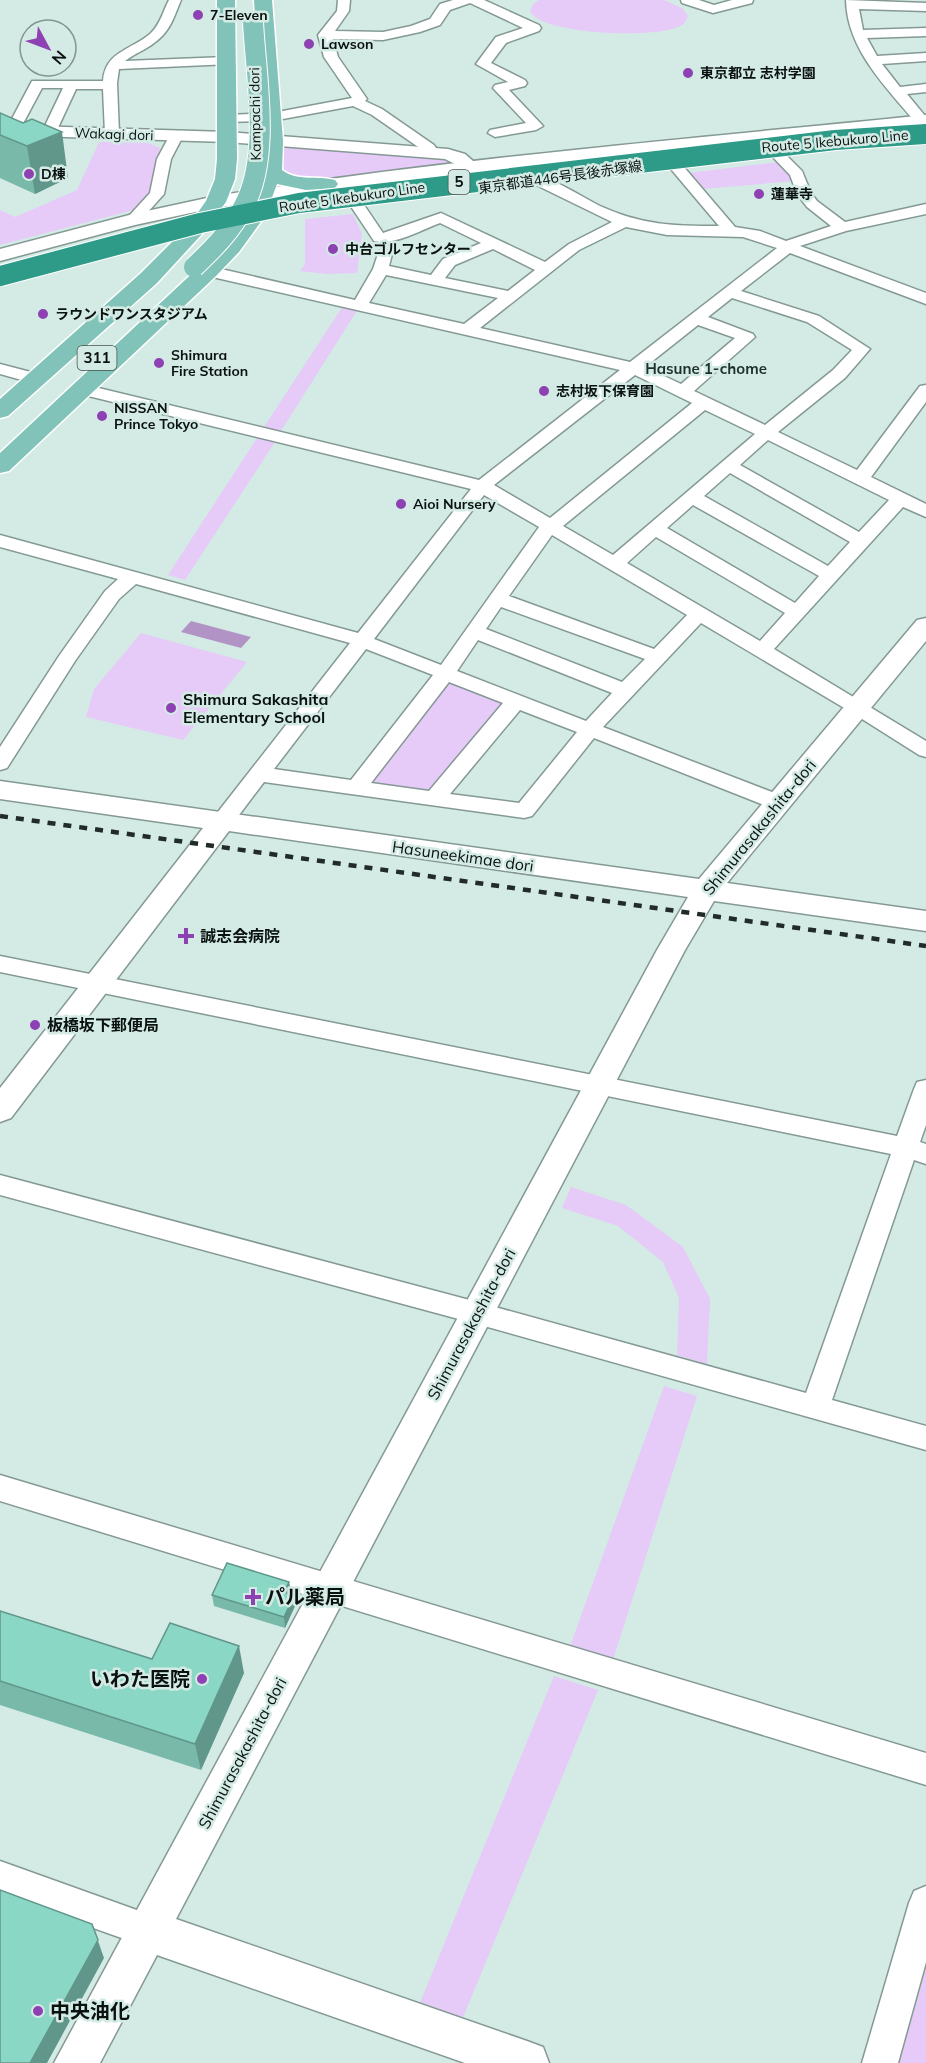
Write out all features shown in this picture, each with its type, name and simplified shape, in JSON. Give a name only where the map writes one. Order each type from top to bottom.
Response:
[{"type":"highway","name":"Route 5 Ikebukuro Line","points":[[0,256],[134,222],[299,193],[818,135],[925,129]]},
{"type":"highway","name":"Route 5 Ikebukuro Line","points":[[0,276],[200,223],[310,201],[925,129]]},
{"type":"main road","points":[[226,0],[245,21]]},
{"type":"main road","points":[[0,466],[208,271],[231,247],[255,216],[272,171],[272,117],[245,21],[231,0]]},
{"type":"main road","name":"Kampachi dori","points":[[0,449],[210,252],[242,209],[251,186],[257,158],[245,21],[237,0]]},
{"type":"main road","name":"Kampachi dori","points":[[0,428],[193,249],[221,212],[235,176],[238,159],[245,21],[252,0]]},
{"type":"main road","points":[[0,411],[170,257],[196,229],[216,202],[225,179],[226,61],[258,0]]},
{"type":"main road","points":[[245,21],[263,0]]},
{"type":"main road","name":"東京都道446号長後赤塚線","points":[[196,229],[354,199],[775,152],[925,129]]},
{"type":"main road","name":"東京都道446号長後赤塚線","points":[[216,202],[328,184],[471,167],[925,129]]},
{"type":"main road","points":[[272,171],[278,177],[292,182],[328,184]]},
{"type":"main road","points":[[132,245],[160,248],[170,257]]},
{"type":"street","points":[[112,134],[110,76],[113,66],[119,57],[142,45],[157,33],[173,10],[172,6],[176,0]]},
{"type":"street","points":[[325,35],[343,11],[344,0]]},
{"type":"street","points":[[325,35],[383,36],[415,29],[435,22],[445,7],[466,0]]},
{"type":"street","points":[[474,0],[504,16],[534,28],[501,40],[483,64],[520,83],[500,88],[536,126],[495,132]]},
{"type":"street","points":[[489,6],[508,0]]},
{"type":"street","points":[[687,0],[713,9],[747,0]]},
{"type":"street","points":[[925,129],[867,52],[851,16],[852,2],[926,7]]},
{"type":"street","points":[[860,34],[926,32]]},
{"type":"street","points":[[227,128],[272,117],[355,102],[360,99],[331,57],[325,35]]},
{"type":"street","points":[[874,60],[926,57]]},
{"type":"street","points":[[113,66],[226,61]]},
{"type":"street","points":[[7,130],[37,84],[111,85]]},
{"type":"street","points":[[49,132],[71,85]]},
{"type":"street","points":[[898,91],[926,88]]},
{"type":"street","points":[[355,102],[377,112],[429,148]]},
{"type":"street","name":"Wakagi dori","points":[[7,130],[176,136],[227,128],[273,141],[448,154],[459,158],[471,167]]},
{"type":"street","points":[[133,220],[157,194],[164,159],[176,136]]},
{"type":"street","points":[[775,152],[797,174],[804,194],[812,204],[842,227]]},
{"type":"street","points":[[672,162],[730,230]]},
{"type":"street","points":[[537,180],[625,221],[657,230],[730,230],[755,234],[926,299]]},
{"type":"street","points":[[354,199],[378,238],[441,218],[546,268]]},
{"type":"street","points":[[0,256],[133,220],[216,202]]},
{"type":"street","points":[[0,1110],[482,486],[789,246],[842,227],[926,209]]},
{"type":"street","points":[[359,306],[381,269],[384,253],[383,238],[375,217]]},
{"type":"street","points":[[467,330],[574,247],[625,221]]},
{"type":"street","points":[[0,281],[196,229]]},
{"type":"street","points":[[435,280],[449,262],[494,243]]},
{"type":"street","points":[[381,269],[511,296]]},
{"type":"street","points":[[208,271],[634,368],[926,511]]},
{"type":"street","points":[[614,564],[728,465],[839,374],[862,349],[813,319],[731,293]]},
{"type":"street","points":[[682,392],[747,337],[697,319]]},
{"type":"street","points":[[0,369],[36,378]]},
{"type":"street","points":[[82,389],[482,486],[761,651],[921,740]]},
{"type":"street","points":[[860,479],[926,390]]},
{"type":"street","points":[[355,789],[446,672],[545,531],[704,402]]},
{"type":"street","points":[[728,465],[861,541]]},
{"type":"street","points":[[692,497],[830,575]]},
{"type":"street","points":[[761,651],[900,499]]},
{"type":"street","points":[[655,529],[797,612]]},
{"type":"street","points":[[0,541],[362,641],[777,802]]},
{"type":"street","points":[[0,763],[66,660],[112,595],[132,577]]},
{"type":"street","points":[[498,599],[658,657]]},
{"type":"street","points":[[258,774],[524,811],[590,729],[698,614]]},
{"type":"street","name":"Shimurasakashita-dori","points":[[76,2063],[706,890],[926,625]]},
{"type":"street","points":[[475,632],[626,691]]},
{"type":"street","points":[[434,799],[517,700]]},
{"type":"street","name":"Hasuneekimae dori","points":[[0,790],[926,921]]},
{"type":"street","points":[[0,964],[600,1084],[916,1151]]},
{"type":"street","points":[[815,1407],[916,1151],[926,1089]]},
{"type":"street","points":[[0,1185],[477,1313],[926,1438]]},
{"type":"street","points":[[0,1488],[926,1768]]},
{"type":"street","points":[[0,1878],[527,2063]]},
{"type":"street","points":[[880,2063],[926,1903]]},
{"type":"shaded area","points":[[539,0],[664,0],[682,8],[688,16],[680,26],[649,33],[576,30],[538,19],[530,11],[533,4]]},
{"type":"shaded area","points":[[99,142],[148,143],[160,148],[149,193],[134,210],[0,245],[0,210],[15,217],[77,190]]},
{"type":"shaded area","points":[[283,145],[448,159],[456,165],[326,183],[298,182],[278,169]]},
{"type":"shaded area","points":[[779,162],[795,181],[703,189],[688,173]]},
{"type":"shaded area","name":"中台ゴルフセンター","points":[[353,214],[362,234],[357,273],[326,274],[300,271],[305,264],[305,219]]},
{"type":"shaded area","points":[[343,306],[358,309],[281,431],[264,427]]},
{"type":"shaded area","points":[[257,438],[275,442],[185,580],[168,575]]},
{"type":"shaded area","points":[[191,621],[251,637],[241,648],[181,632]]},
{"type":"shaded area","points":[[141,633],[247,662],[183,740],[86,717],[94,689]]},
{"type":"shaded area","points":[[453,682],[507,702],[430,795],[372,787],[368,781],[444,685]]},
{"type":"shaded area","points":[[571,1187],[626,1205],[683,1247],[710,1299],[707,1364],[677,1355],[679,1298],[663,1262],[618,1226],[562,1208]]},
{"type":"shaded area","points":[[664,1386],[697,1396],[612,1663],[569,1649]]},
{"type":"shaded area","points":[[554,1676],[598,1690],[462,2020],[419,2005]]},
{"type":"shaded area","points":[[926,1959],[926,2063],[896,2063]]},
{"type":"building","points":[[0,113],[23,123],[32,119],[62,132],[27,146],[0,135]]},
{"type":"building","name":"パル薬局","points":[[227,1563],[289,1582],[284,1592],[294,1596],[284,1617],[212,1595]]},
{"type":"building","points":[[0,1611],[152,1659],[170,1623],[239,1646],[195,1744],[0,1681]]},
{"type":"building","name":"中央油化","points":[[0,1890],[92,1924],[98,1940],[30,2063],[0,2063]]},
{"type":"railway","points":[[0,816],[926,946]]},
{"type":"place","name":"7-Eleven","points":[[198,15]]},
{"type":"place","name":"Lawson","points":[[309,44]]},
{"type":"place","name":"東京都立 志村学園","points":[[688,73]]},
{"type":"place","name":"D棟","points":[[29,174]]},
{"type":"place","name":"蓮華寺","points":[[759,194]]},
{"type":"place","name":"中台ゴルフセンター","points":[[333,249]]},
{"type":"place","name":"ラウンドワンスタジアム","points":[[43,314]]},
{"type":"place","name":"Shimura Fire Station","points":[[159,363]]},
{"type":"place","name":"志村坂下保育園","points":[[544,391]]},
{"type":"place","name":"NISSAN Prince Tokyo","points":[[102,416]]},
{"type":"place","name":"Aioi Nursery","points":[[401,504]]},
{"type":"place","name":"Shimura Sakashita Elementary School","points":[[171,708]]},
{"type":"place","name":"誠志会病院","points":[[186,936]]},
{"type":"place","name":"板橋坂下郵便局","points":[[35,1025]]},
{"type":"place","name":"パル薬局","points":[[253,1597]]},
{"type":"place","name":"いわた医院","points":[[202,1679]]},
{"type":"place","name":"中央油化","points":[[38,2011]]},
{"type":"district","name":"Hasune 1-chome","points":[[706,369]]}]
